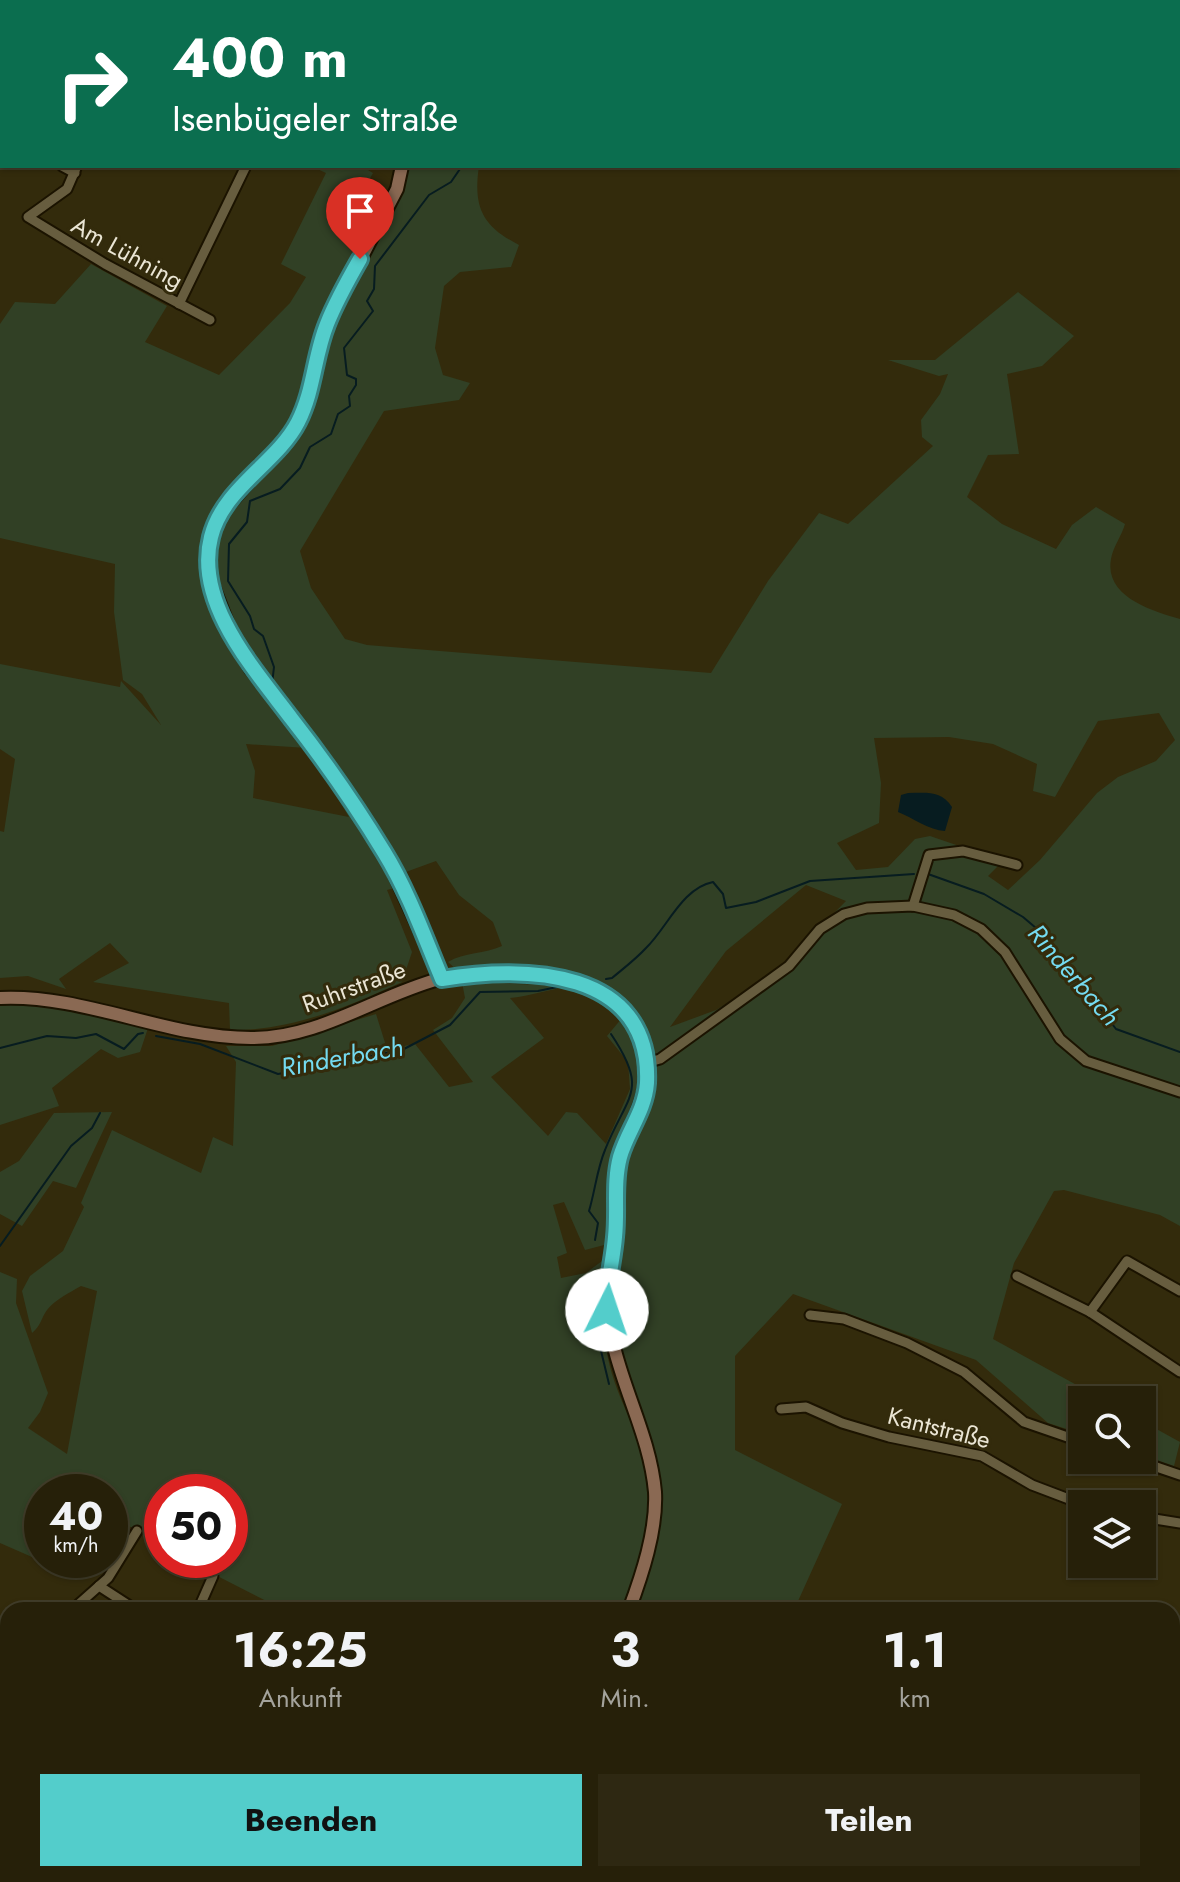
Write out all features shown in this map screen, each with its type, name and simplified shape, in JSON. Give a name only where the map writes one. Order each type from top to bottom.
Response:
[{"type":"main road","points":[[402,168],[397,189],[327,324],[306,405],[296,427],[222,512],[211,533],[207,557],[210,579],[240,650],[384,851],[442,979]]},
{"type":"main road","name":"Ruhrstraße","points":[[0,998],[48,1001],[155,1025],[255,1038],[290,1033],[340,1019],[442,979],[461,975],[558,977],[600,990],[633,1023],[646,1063],[644,1102],[620,1155],[616,1176],[615,1238],[606,1290],[615,1361],[646,1448],[655,1494],[653,1523],[631,1602]]},
{"type":"street","points":[[179,304],[245,168]]},
{"type":"street","name":"Am Lühning","points":[[76,169],[67,189],[28,217],[210,320]]},
{"type":"street","points":[[913,906],[929,855],[954,851],[1017,865]]},
{"type":"street","points":[[646,1063],[660,1059],[789,966],[820,929],[844,914],[867,908],[913,906],[954,915],[981,929],[1005,952],[1060,1039],[1086,1061],[1180,1092]]},
{"type":"street","points":[[1090,1312],[1127,1261],[1180,1291]]},
{"type":"street","points":[[1017,1276],[1090,1312],[1180,1372]]},
{"type":"street","points":[[810,1315],[844,1319],[907,1343],[964,1372],[1024,1422],[1068,1437]]},
{"type":"street","name":"Kantstraße","points":[[781,1409],[806,1407],[842,1423],[889,1437],[982,1456],[1044,1490],[1068,1499]]},
{"type":"street","points":[[1156,1467],[1180,1475]]},
{"type":"street","points":[[1156,1519],[1180,1523]]},
{"type":"street","points":[[81,1602],[108,1578],[137,1531]]},
{"type":"street","points":[[202,1602],[212,1578]]},
{"type":"street","points":[[99,1586],[124,1602]]},
{"type":"green space","points":[[315,168],[364,168],[373,173],[347,220],[377,232],[401,168],[479,168],[479,204],[483,214],[496,230],[519,245],[511,267],[460,272],[444,286],[435,348],[443,375],[470,383],[459,400],[384,411],[300,551],[311,588],[345,639],[367,645],[711,673],[768,581],[819,513],[848,524],[933,446],[922,437],[921,420],[940,394],[948,374],[939,376],[888,360],[935,360],[1018,292],[1074,336],[1042,366],[1007,374],[1019,454],[988,455],[967,497],[1002,524],[1056,549],[1072,525],[1096,507],[1125,524],[1111,559],[1115,583],[1123,593],[1144,607],[1180,619],[1180,1226],[1160,1215],[1064,1190],[1054,1191],[1014,1263],[993,1339],[1079,1386],[1068,1386],[1068,1429],[1048,1423],[976,1360],[793,1294],[735,1356],[735,1450],[842,1504],[798,1602],[636,1602],[658,1515],[620,1354],[613,1292],[623,1237],[622,1179],[627,1157],[652,1101],[655,1081],[649,1053],[609,990],[595,982],[559,972],[459,972],[448,962],[502,946],[493,922],[459,895],[436,861],[403,873],[394,888],[387,890],[412,952],[402,982],[297,1022],[230,1030],[229,1003],[93,982],[129,963],[110,943],[59,979],[66,989],[28,976],[0,978],[0,831],[4,832],[15,759],[0,749],[0,664],[120,687],[121,681],[161,725],[142,694],[123,680],[114,612],[115,564],[0,538],[0,324],[15,302],[55,304],[91,264],[167,306],[145,342],[219,375],[290,303],[306,277],[281,264],[326,173]],"holes":[[[1159,713],[1175,740],[1156,761],[1118,777],[1097,793],[1040,860],[1008,890],[988,876],[1003,861],[930,836],[915,839],[888,867],[856,870],[837,843],[879,823],[881,783],[874,738],[949,737],[993,744],[1037,764],[1033,791],[1055,797],[1098,721]],[[246,744],[307,748],[349,817],[253,798],[255,771]],[[806,885],[846,901],[773,975],[716,1010],[670,1027],[726,951]]]},
{"type":"green space","points":[[462,982],[574,986],[510,998],[544,1038],[491,1077],[548,1136],[566,1112],[577,1113],[606,1144],[630,1089],[628,1062],[607,1036],[622,1018],[633,1042],[639,1080],[637,1096],[611,1170],[608,1244],[585,1250],[564,1202],[553,1205],[567,1253],[557,1257],[561,1278],[586,1273],[606,1258],[603,1316],[608,1360],[647,1469],[650,1503],[647,1530],[626,1602],[268,1602],[221,1578],[248,1578],[248,1474],[144,1474],[144,1535],[128,1527],[128,1474],[24,1474],[24,1554],[0,1543],[0,1272],[17,1279],[16,1303],[48,1393],[40,1412],[28,1428],[67,1454],[97,1291],[81,1286],[63,1296],[47,1310],[32,1333],[22,1291],[30,1276],[63,1251],[84,1207],[81,1203],[112,1130],[201,1173],[213,1137],[233,1146],[236,1062],[226,1046],[272,1046],[376,1014],[387,1049],[415,1044],[449,1087],[473,1082],[433,1030],[452,1018],[465,998]]},
{"type":"green space","points":[[0,1003],[38,1004],[148,1028],[140,1052],[118,1058],[101,1049],[52,1088],[59,1106],[0,1125]]},
{"type":"green space","points":[[112,1112],[76,1188],[53,1181],[22,1226],[0,1214],[0,1172],[19,1161],[54,1113]]},
{"type":"green space","points":[[1156,1429],[1180,1442],[1174,1466],[1156,1460]]},
{"type":"water","points":[[933,794],[948,802],[952,807],[945,831],[898,812],[901,795]]},
{"type":"waterway","points":[[272,684],[274,667],[263,636],[254,629],[250,616],[228,581],[229,544],[247,522],[250,501],[280,489],[300,468],[310,447],[331,434],[338,414],[350,406],[349,396],[356,379],[347,375],[344,348],[373,311],[367,301],[374,289],[375,266],[429,195],[451,182],[461,168]]},
{"type":"waterway","points":[[303,723],[367,810],[386,843]]},
{"type":"waterway","points":[[391,852],[400,869]]},
{"type":"waterway","name":"Rinderbach","points":[[606,979],[612,978],[654,940],[692,892],[713,882],[723,894],[726,908],[756,902],[810,881],[914,874]]},
{"type":"waterway","name":"Rinderbach","points":[[928,874],[984,894],[1023,917],[1043,934],[1116,1029],[1180,1052]]},
{"type":"waterway","name":"Rinderbach","points":[[156,1036],[200,1044],[278,1074],[402,1050],[450,1025],[480,992],[538,991],[562,986]]},
{"type":"waterway","points":[[0,1048],[47,1036],[76,1038],[96,1034],[124,1049],[138,1034],[143,1033]]},
{"type":"waterway","points":[[595,1240],[598,1223],[589,1211],[598,1172],[627,1104],[632,1081],[623,1053],[611,1034]]},
{"type":"waterway","points":[[0,1246],[71,1146],[92,1128],[100,1113]]},
{"type":"waterway","points":[[596,1280],[596,1330],[609,1384]]},
{"type":"route","points":[[360,259],[327,324],[312,386],[296,427],[241,486],[211,533],[207,557],[210,579],[235,643],[251,669],[290,715],[362,817],[397,873],[442,979],[461,975],[523,974],[578,981],[609,996],[633,1023],[643,1050],[647,1082],[644,1102],[620,1155],[616,1176],[615,1238],[606,1290],[607,1310]]}]
